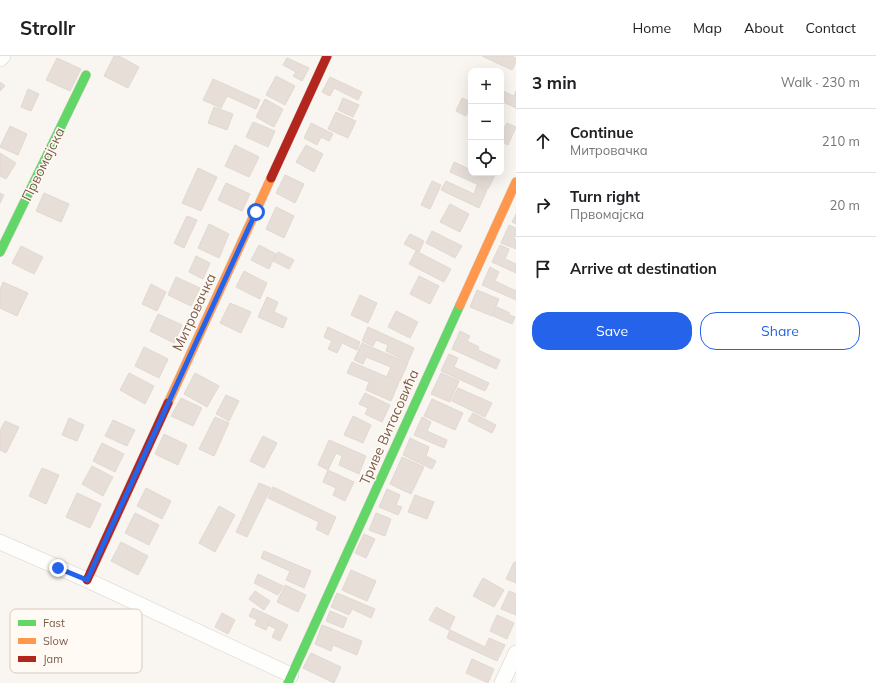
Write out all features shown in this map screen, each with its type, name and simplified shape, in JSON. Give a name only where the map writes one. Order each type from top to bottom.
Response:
[{"type":"street","points":[[0,59],[4,56]]},
{"type":"street","name":"Митровачка","points":[[87,580],[327,56]]},
{"type":"street","name":"Првомајска","points":[[0,252],[86,75]]},
{"type":"street","name":"Триве Витасовића","points":[[290,679],[516,182]]},
{"type":"street","points":[[0,542],[87,580],[290,679]]},
{"type":"street","points":[[502,683],[516,653]]},
{"type":"building","points":[[114,56],[119,56],[139,67],[128,88],[104,76]]},
{"type":"building","points":[[482,56],[511,56],[516,58],[516,62],[512,70]]},
{"type":"building","points":[[57,58],[81,69],[70,91],[46,80]]},
{"type":"building","points":[[287,58],[309,68],[302,81],[293,76],[296,72],[283,65]]},
{"type":"building","points":[[276,76],[295,86],[285,105],[266,95]]},
{"type":"building","points":[[330,77],[362,92],[358,100],[334,88],[330,96],[322,92]]},
{"type":"building","points":[[213,79],[260,100],[256,109],[227,96],[221,108],[203,100]]},
{"type":"building","points":[[0,82],[5,86],[0,91]]},
{"type":"building","points":[[28,89],[39,94],[31,111],[21,107]]},
{"type":"building","points":[[504,91],[514,96],[516,91],[516,108],[504,102]]},
{"type":"building","points":[[343,98],[359,105],[353,117],[338,110]]},
{"type":"building","points":[[462,98],[468,101],[468,112],[466,116],[456,111]]},
{"type":"building","points":[[265,99],[283,109],[274,127],[256,117]]},
{"type":"building","points":[[214,107],[233,114],[227,130],[208,123]]},
{"type":"building","points":[[336,112],[356,121],[348,138],[328,129]]},
{"type":"building","points":[[253,122],[275,131],[268,147],[246,137]]},
{"type":"building","points":[[311,123],[333,134],[329,141],[321,137],[317,145],[304,138]]},
{"type":"building","points":[[507,123],[516,127],[508,145],[504,143],[504,129]]},
{"type":"building","points":[[10,126],[27,134],[18,155],[0,147]]},
{"type":"building","points":[[235,145],[259,157],[249,177],[225,166]]},
{"type":"building","points":[[306,145],[323,154],[314,172],[296,162]]},
{"type":"building","points":[[0,153],[16,163],[6,179],[0,176]]},
{"type":"building","points":[[454,162],[468,169],[468,176],[494,176],[488,189],[450,172]]},
{"type":"building","points":[[198,168],[217,177],[201,211],[182,203]]},
{"type":"building","points":[[285,175],[304,184],[295,203],[276,193]]},
{"type":"building","points":[[432,181],[441,185],[430,209],[421,205]]},
{"type":"building","points":[[446,181],[474,194],[477,185],[487,190],[479,208],[441,190]]},
{"type":"building","points":[[226,183],[250,194],[242,211],[218,200]]},
{"type":"building","points":[[0,193],[4,195],[0,203]]},
{"type":"building","points":[[44,193],[69,204],[61,222],[36,211]]},
{"type":"building","points":[[450,204],[469,214],[460,232],[440,222]]},
{"type":"building","points":[[276,207],[294,216],[284,238],[266,229]]},
{"type":"building","points":[[516,214],[516,224],[512,222]]},
{"type":"building","points":[[187,216],[197,220],[184,248],[174,243]]},
{"type":"building","points":[[209,224],[229,234],[219,258],[198,248]]},
{"type":"building","points":[[509,225],[516,228],[514,239],[516,240],[516,249],[501,243]]},
{"type":"building","points":[[432,231],[462,246],[455,258],[426,243]]},
{"type":"building","points":[[410,234],[424,241],[419,252],[404,244]]},
{"type":"building","points":[[259,245],[276,254],[269,269],[251,260]]},
{"type":"building","points":[[500,245],[509,249],[505,259],[516,264],[516,273],[492,262]]},
{"type":"building","points":[[21,246],[43,257],[34,274],[12,263]]},
{"type":"building","points":[[416,251],[451,269],[444,282],[409,264]]},
{"type":"building","points":[[278,252],[294,260],[289,269],[273,261]]},
{"type":"building","points":[[196,256],[210,263],[203,279],[189,272]]},
{"type":"building","points":[[490,267],[499,272],[495,281],[516,291],[516,300],[482,285]]},
{"type":"building","points":[[244,271],[267,283],[260,299],[236,287]]},
{"type":"building","points":[[419,276],[439,286],[430,304],[410,294]]},
{"type":"building","points":[[176,277],[200,288],[191,306],[168,295]]},
{"type":"building","points":[[3,282],[28,293],[17,316],[0,308],[0,290]]},
{"type":"building","points":[[151,284],[166,292],[157,311],[142,304]]},
{"type":"building","points":[[477,290],[499,299],[492,316],[470,307]]},
{"type":"building","points":[[360,295],[377,303],[368,323],[351,315]]},
{"type":"building","points":[[267,297],[278,302],[274,312],[287,318],[283,328],[258,317]]},
{"type":"building","points":[[230,303],[251,312],[241,333],[220,323]]},
{"type":"building","points":[[497,307],[515,317],[512,324],[493,316]]},
{"type":"building","points":[[396,311],[418,322],[410,338],[388,327]]},
{"type":"building","points":[[158,314],[182,325],[174,343],[150,331]]},
{"type":"building","points":[[328,327],[360,342],[357,350],[342,343],[337,353],[328,349],[332,341],[324,337]]},
{"type":"building","points":[[368,327],[414,348],[408,362],[386,351],[388,345],[376,340],[373,346],[362,341]]},
{"type":"building","points":[[460,331],[470,336],[467,341],[479,347],[478,350],[500,360],[496,369],[452,349]]},
{"type":"building","points":[[362,343],[408,363],[400,381],[387,376],[391,367],[366,357],[363,364],[354,360]]},
{"type":"building","points":[[144,347],[168,359],[159,378],[135,366]]},
{"type":"building","points":[[449,354],[458,358],[454,367],[489,383],[485,391],[441,371]]},
{"type":"building","points":[[352,362],[399,382],[391,401],[366,390],[369,382],[347,373]]},
{"type":"building","points":[[129,373],[154,386],[145,404],[120,390]]},
{"type":"building","points":[[195,373],[219,386],[207,407],[184,394]]},
{"type":"building","points":[[441,373],[459,381],[450,402],[431,394]]},
{"type":"building","points":[[458,388],[492,403],[485,417],[452,401]]},
{"type":"building","points":[[365,393],[390,405],[382,422],[365,414],[368,408],[359,404]]},
{"type":"building","points":[[226,395],[239,401],[229,421],[216,414]]},
{"type":"building","points":[[181,398],[202,408],[193,426],[171,416]]},
{"type":"building","points":[[432,399],[463,413],[455,430],[424,416]]},
{"type":"building","points":[[473,413],[496,425],[492,433],[468,421]]},
{"type":"building","points":[[353,416],[371,425],[363,443],[344,435]]},
{"type":"building","points":[[215,417],[229,423],[214,456],[199,449]]},
{"type":"building","points":[[422,417],[431,422],[427,431],[447,440],[444,448],[414,435]]},
{"type":"building","points":[[69,418],[84,425],[77,441],[62,435]]},
{"type":"building","points":[[113,420],[135,430],[127,446],[105,436]]},
{"type":"building","points":[[5,421],[19,427],[6,453],[0,450],[0,431]]},
{"type":"building","points":[[164,434],[187,445],[178,465],[155,454]]},
{"type":"building","points":[[263,436],[277,443],[264,468],[250,461]]},
{"type":"building","points":[[410,438],[429,447],[426,456],[436,461],[432,469],[403,455]]},
{"type":"building","points":[[329,440],[366,456],[359,474],[339,465],[342,456],[336,453],[328,470],[318,465]]},
{"type":"building","points":[[102,443],[124,454],[115,472],[93,461]]},
{"type":"building","points":[[402,457],[424,467],[411,494],[390,484]]},
{"type":"building","points":[[92,466],[113,477],[103,496],[82,484]]},
{"type":"building","points":[[42,468],[59,475],[46,504],[29,496]]},
{"type":"building","points":[[328,470],[354,482],[345,501],[333,495],[336,488],[323,482]]},
{"type":"building","points":[[259,483],[271,488],[247,537],[236,532]]},
{"type":"building","points":[[273,487],[336,517],[328,535],[316,529],[319,522],[268,498]]},
{"type":"building","points":[[146,488],[171,501],[162,519],[137,506]]},
{"type":"building","points":[[387,489],[400,495],[396,505],[402,507],[398,515],[379,507]]},
{"type":"building","points":[[77,493],[101,504],[90,528],[66,517]]},
{"type":"building","points":[[415,495],[434,502],[427,519],[408,512]]},
{"type":"building","points":[[219,506],[235,515],[215,552],[199,543]]},
{"type":"building","points":[[135,513],[159,525],[149,545],[125,533]]},
{"type":"building","points":[[376,513],[391,519],[385,536],[369,530]]},
{"type":"building","points":[[364,534],[375,539],[366,558],[355,553]]},
{"type":"building","points":[[121,542],[148,556],[138,575],[111,561]]},
{"type":"building","points":[[264,551],[311,571],[304,588],[286,580],[290,571],[261,558]]},
{"type":"building","points":[[514,562],[516,562],[516,583],[506,579]]},
{"type":"building","points":[[351,570],[376,581],[367,601],[342,590]]},
{"type":"building","points":[[258,574],[283,586],[278,595],[254,583]]},
{"type":"building","points":[[483,578],[504,590],[494,607],[473,596]]},
{"type":"building","points":[[285,585],[306,595],[298,612],[277,602]]},
{"type":"building","points":[[255,591],[270,601],[264,610],[249,599]]},
{"type":"building","points":[[509,591],[516,594],[516,615],[501,609]]},
{"type":"building","points":[[337,593],[375,609],[371,618],[352,609],[349,615],[331,607]]},
{"type":"building","points":[[436,607],[455,617],[449,630],[429,620]]},
{"type":"building","points":[[253,608],[272,617],[266,630],[255,625],[257,620],[249,616]]},
{"type":"building","points":[[330,611],[347,618],[343,628],[326,621]]},
{"type":"building","points":[[222,613],[235,620],[228,634],[215,627]]},
{"type":"building","points":[[497,615],[514,623],[507,639],[490,631]]},
{"type":"building","points":[[272,617],[288,625],[280,641],[272,637],[276,629],[268,625]]},
{"type":"building","points":[[322,625],[362,641],[357,655],[333,645],[331,651],[315,644]]},
{"type":"building","points":[[450,630],[485,647],[489,638],[505,645],[497,661],[447,638]]},
{"type":"building","points":[[311,653],[341,667],[334,683],[303,668]]},
{"type":"building","points":[[472,659],[494,669],[488,683],[466,673]]},
{"type":"traffic: fast","points":[[0,252],[86,75]]},
{"type":"traffic: fast","points":[[288,683],[460,305]]},
{"type":"traffic: slow","points":[[168,403],[271,178]]},
{"type":"traffic: slow","points":[[460,305],[516,182]]},
{"type":"traffic: jam","points":[[271,178],[327,56]]},
{"type":"traffic: jam","points":[[87,580],[168,403]]},
{"type":"route","points":[[58,568],[87,580],[256,212]]}]
